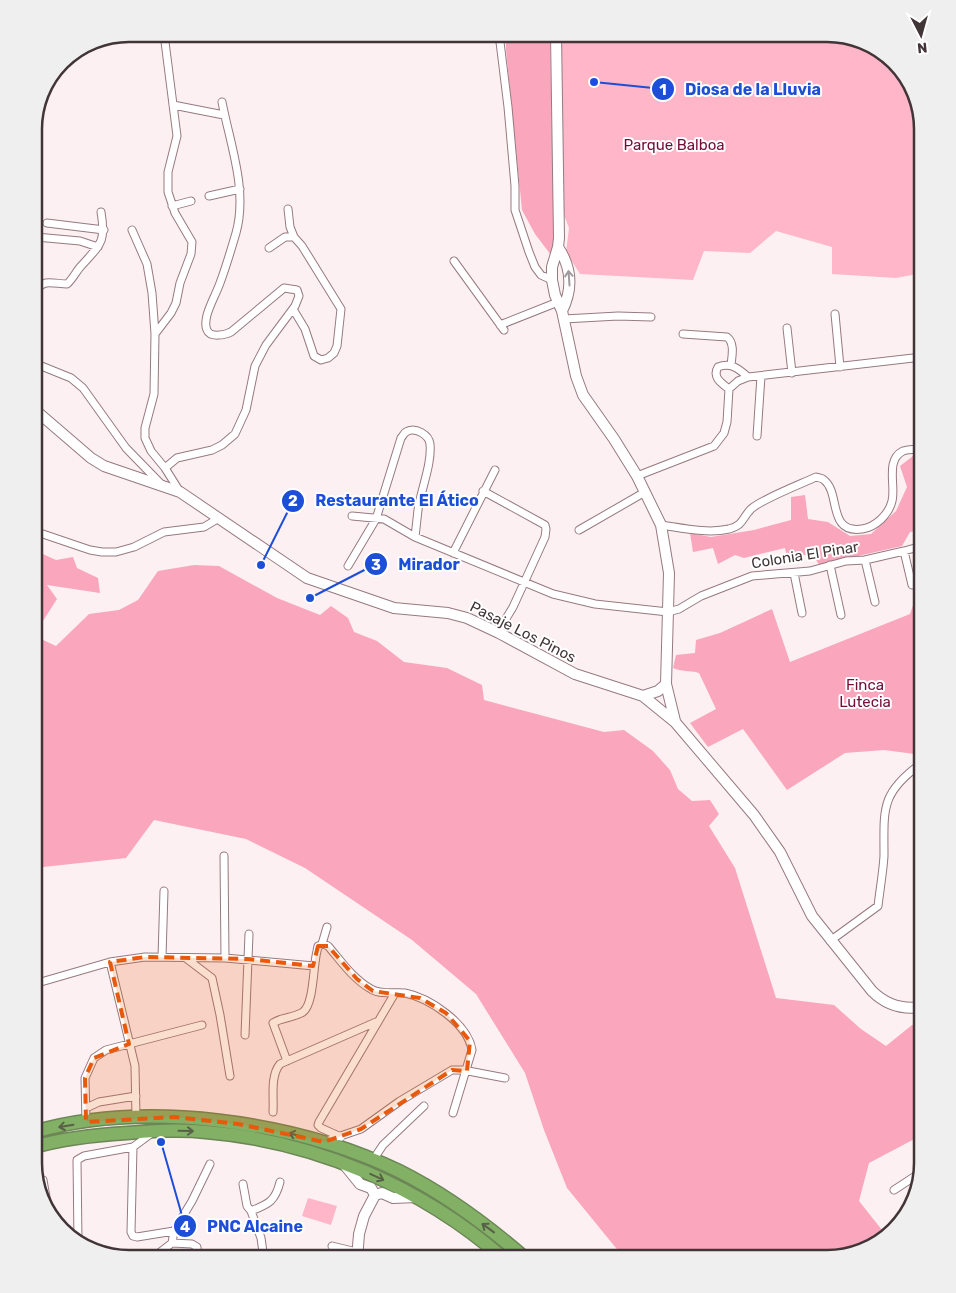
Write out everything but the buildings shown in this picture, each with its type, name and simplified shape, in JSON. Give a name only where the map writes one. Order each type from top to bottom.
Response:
[{"type":"highway","points":[[42,1129],[106,1119],[174,1117],[275,1130],[324,1142],[373,1160],[431,1189],[467,1212],[516,1250]]},
{"type":"highway","points":[[42,1144],[100,1134],[156,1131],[206,1132],[256,1139],[296,1148],[376,1176],[417,1197],[492,1250]]},
{"type":"main road","points":[[556,43],[558,247],[554,260],[552,280],[573,365],[583,396],[614,439],[637,476],[661,525],[669,573],[666,684],[675,722]]},
{"type":"main road","points":[[558,247],[566,260],[570,275],[568,297],[561,311]]},
{"type":"main road","name":"Pasaje Los Pinos","points":[[43,417],[90,458],[118,472],[147,475],[161,484],[180,492],[302,575],[320,584],[394,608],[453,614],[498,632],[575,674],[643,696],[675,722],[754,815],[776,844],[812,916],[830,941],[880,999],[900,1007],[914,1007]]},
{"type":"main road","points":[[643,696],[654,694],[666,684]]},
{"type":"main road","points":[[343,1163],[360,1184],[371,1188],[375,1195]]},
{"type":"main road","points":[[358,1250],[359,1234],[364,1216],[375,1195],[382,1193],[393,1198],[417,1197]]},
{"type":"street","points":[[154,334],[171,313],[191,254],[192,242],[175,214],[168,192],[168,172],[177,136],[165,42]]},
{"type":"street","points":[[500,43],[512,156],[515,210],[535,267],[541,275],[552,280]]},
{"type":"street","points":[[166,468],[177,458],[212,450],[222,445],[235,434],[246,410],[255,366],[266,345],[298,300],[299,293],[294,288],[284,288],[231,332],[215,335],[208,333],[206,318],[220,282],[236,230],[241,205],[240,189],[222,102]]},
{"type":"street","points":[[173,105],[224,116]]},
{"type":"street","points":[[210,196],[240,189]]},
{"type":"street","points":[[172,206],[191,201]]},
{"type":"street","points":[[288,209],[290,227],[294,237],[302,246],[341,309],[337,346],[334,353],[328,358],[321,360],[314,356],[305,329],[292,309]]},
{"type":"street","points":[[43,285],[46,283],[67,284],[98,247],[103,239],[104,230],[101,212]]},
{"type":"street","points":[[47,223],[104,230]]},
{"type":"street","points":[[132,230],[147,264],[152,293],[154,394],[145,428],[145,438],[151,451],[166,468],[180,492]]},
{"type":"street","points":[[269,248],[278,240],[285,237],[294,237]]},
{"type":"street","points":[[43,238],[80,241],[98,247]]},
{"type":"street","points":[[454,261],[502,328],[561,311],[651,317]]},
{"type":"street","points":[[835,314],[840,367]]},
{"type":"street","points":[[787,328],[792,373]]},
{"type":"street","points":[[682,334],[727,337],[731,340],[732,345],[731,365]]},
{"type":"street","points":[[637,476],[714,446],[724,433],[727,422],[729,388],[738,381],[748,377],[914,358]]},
{"type":"street","points":[[729,388],[719,382],[716,376],[716,371],[721,365],[734,366],[748,377]]},
{"type":"street","points":[[43,367],[70,378],[83,388],[120,441],[147,475]]},
{"type":"street","points":[[757,436],[761,376]]},
{"type":"street","points":[[348,566],[376,518],[401,438],[407,431],[412,430],[427,436],[430,442],[430,454],[418,508],[415,537]]},
{"type":"street","points":[[661,525],[710,530],[731,528],[741,524],[751,509],[816,477],[824,480],[831,490],[837,518],[846,526],[856,530],[865,529],[878,522],[888,512],[892,501],[894,459],[899,453],[914,450]]},
{"type":"street","points":[[453,553],[496,470]]},
{"type":"street","points":[[484,492],[545,525],[546,529],[513,607],[498,632]]},
{"type":"street","points":[[579,530],[645,492]]},
{"type":"street","points":[[352,516],[384,519],[415,537],[553,594],[595,604],[668,612]]},
{"type":"street","points":[[43,534],[90,550],[116,552],[134,547],[164,532],[204,527],[219,518]]},
{"type":"street","name":"Colonia El Pinar","points":[[668,612],[679,609],[701,596],[752,576],[810,571],[846,561],[865,560],[914,549]]},
{"type":"street","points":[[904,552],[912,585]]},
{"type":"street","points":[[865,560],[875,602]]},
{"type":"street","points":[[830,565],[841,614]]},
{"type":"street","points":[[794,573],[802,613]]},
{"type":"street","points":[[830,941],[878,906],[884,859],[886,804],[896,786],[914,770]]},
{"type":"street","points":[[224,856],[225,958]]},
{"type":"street","points":[[162,957],[164,891]]},
{"type":"street","points":[[287,1061],[273,1023],[305,1010],[308,1006],[318,946],[322,944],[327,927]]},
{"type":"street","points":[[244,1035],[249,934]]},
{"type":"street","points":[[322,944],[328,946],[356,979],[373,990],[405,993],[420,998],[446,1013],[466,1033],[472,1050],[453,1113]]},
{"type":"street","points":[[42,982],[110,962],[134,958],[248,959],[314,966]]},
{"type":"street","points":[[187,958],[212,978],[230,1076]]},
{"type":"street","points":[[110,962],[135,1066],[136,1118]]},
{"type":"street","points":[[341,1137],[321,1128],[318,1125],[319,1122],[376,1022],[395,993]]},
{"type":"street","points":[[274,1112],[274,1083],[276,1069],[280,1064],[376,1022]]},
{"type":"street","points":[[86,1122],[85,1078],[94,1058],[106,1050],[202,1025]]},
{"type":"street","points":[[324,1142],[361,1129],[400,1100],[452,1070],[505,1078]]},
{"type":"street","points":[[86,1108],[100,1102],[136,1096]]},
{"type":"street","points":[[373,1160],[383,1145],[424,1106]]},
{"type":"street","points":[[78,1234],[77,1160],[84,1156],[133,1147],[156,1131]]},
{"type":"street","points":[[133,1147],[131,1232],[137,1238],[174,1231]]},
{"type":"street","points":[[172,1243],[174,1231],[192,1201],[210,1164]]},
{"type":"street","points":[[894,1190],[912,1178]]},
{"type":"street","points":[[251,1211],[264,1205],[276,1196],[280,1182]]},
{"type":"street","points":[[243,1184],[246,1206],[251,1211],[261,1238],[263,1250]]},
{"type":"street","points":[[162,1250],[172,1243],[192,1244],[197,1247],[197,1250]]},
{"type":"street","points":[[332,1246],[342,1250]]},
{"type":"highlighted area","points":[[318,946],[328,946],[357,979],[373,991],[420,998],[446,1013],[470,1041],[467,1071],[452,1070],[361,1129],[324,1142],[238,1124],[174,1117],[86,1122],[85,1078],[94,1058],[129,1044],[110,962],[145,957],[248,959],[313,966]]},
{"type":"green space","points":[[506,43],[550,43],[554,245],[551,255],[535,234],[522,210]]},
{"type":"green space","name":"Parque Balboa","points":[[561,43],[843,44],[865,51],[884,64],[902,86],[911,107],[914,130],[914,275],[896,278],[832,274],[832,247],[776,231],[750,253],[704,251],[693,280],[580,274],[566,252],[569,228],[564,215]]},
{"type":"green space","points":[[914,456],[914,531],[910,532],[902,546],[819,565],[813,554],[787,557],[785,548],[744,558],[735,555],[718,564],[713,548],[693,552],[690,533],[711,537],[754,530],[791,520],[791,497],[805,495],[808,519],[828,522],[850,536],[871,534],[896,511],[907,487],[900,466]]},
{"type":"green space","points":[[43,554],[56,560],[73,557],[77,568],[98,578],[100,593],[47,585],[57,599],[43,622]]},
{"type":"green space","points":[[194,565],[219,566],[277,598],[320,615],[331,606],[348,618],[354,632],[377,641],[404,662],[447,668],[482,685],[484,700],[604,732],[624,730],[653,751],[670,770],[678,789],[692,801],[710,800],[719,814],[709,826],[735,868],[776,998],[834,1005],[861,1029],[886,1046],[914,1025],[914,1139],[869,1163],[859,1201],[882,1230],[860,1244],[838,1250],[618,1250],[567,1188],[544,1130],[525,1073],[476,994],[412,940],[305,868],[246,839],[154,820],[126,858],[42,867],[43,640],[56,646],[89,614],[119,610],[138,600],[158,571]]},
{"type":"green space","name":"Finca Lutecia","points":[[914,602],[914,754],[884,750],[845,753],[787,790],[743,729],[708,747],[690,723],[716,709],[699,673],[673,668],[676,655],[695,653],[696,640],[720,633],[772,609],[790,662],[910,614]]},
{"type":"green space","points":[[308,1198],[337,1206],[331,1225],[302,1216]]},
{"type":"place","name":"Diosa de la Lluvia","points":[[594,82]]},
{"type":"place","name":"Restaurante El Ático","points":[[261,565]]},
{"type":"place","name":"Mirador","points":[[310,598]]},
{"type":"place","name":"PNC Alcaine","points":[[161,1142]]}]
